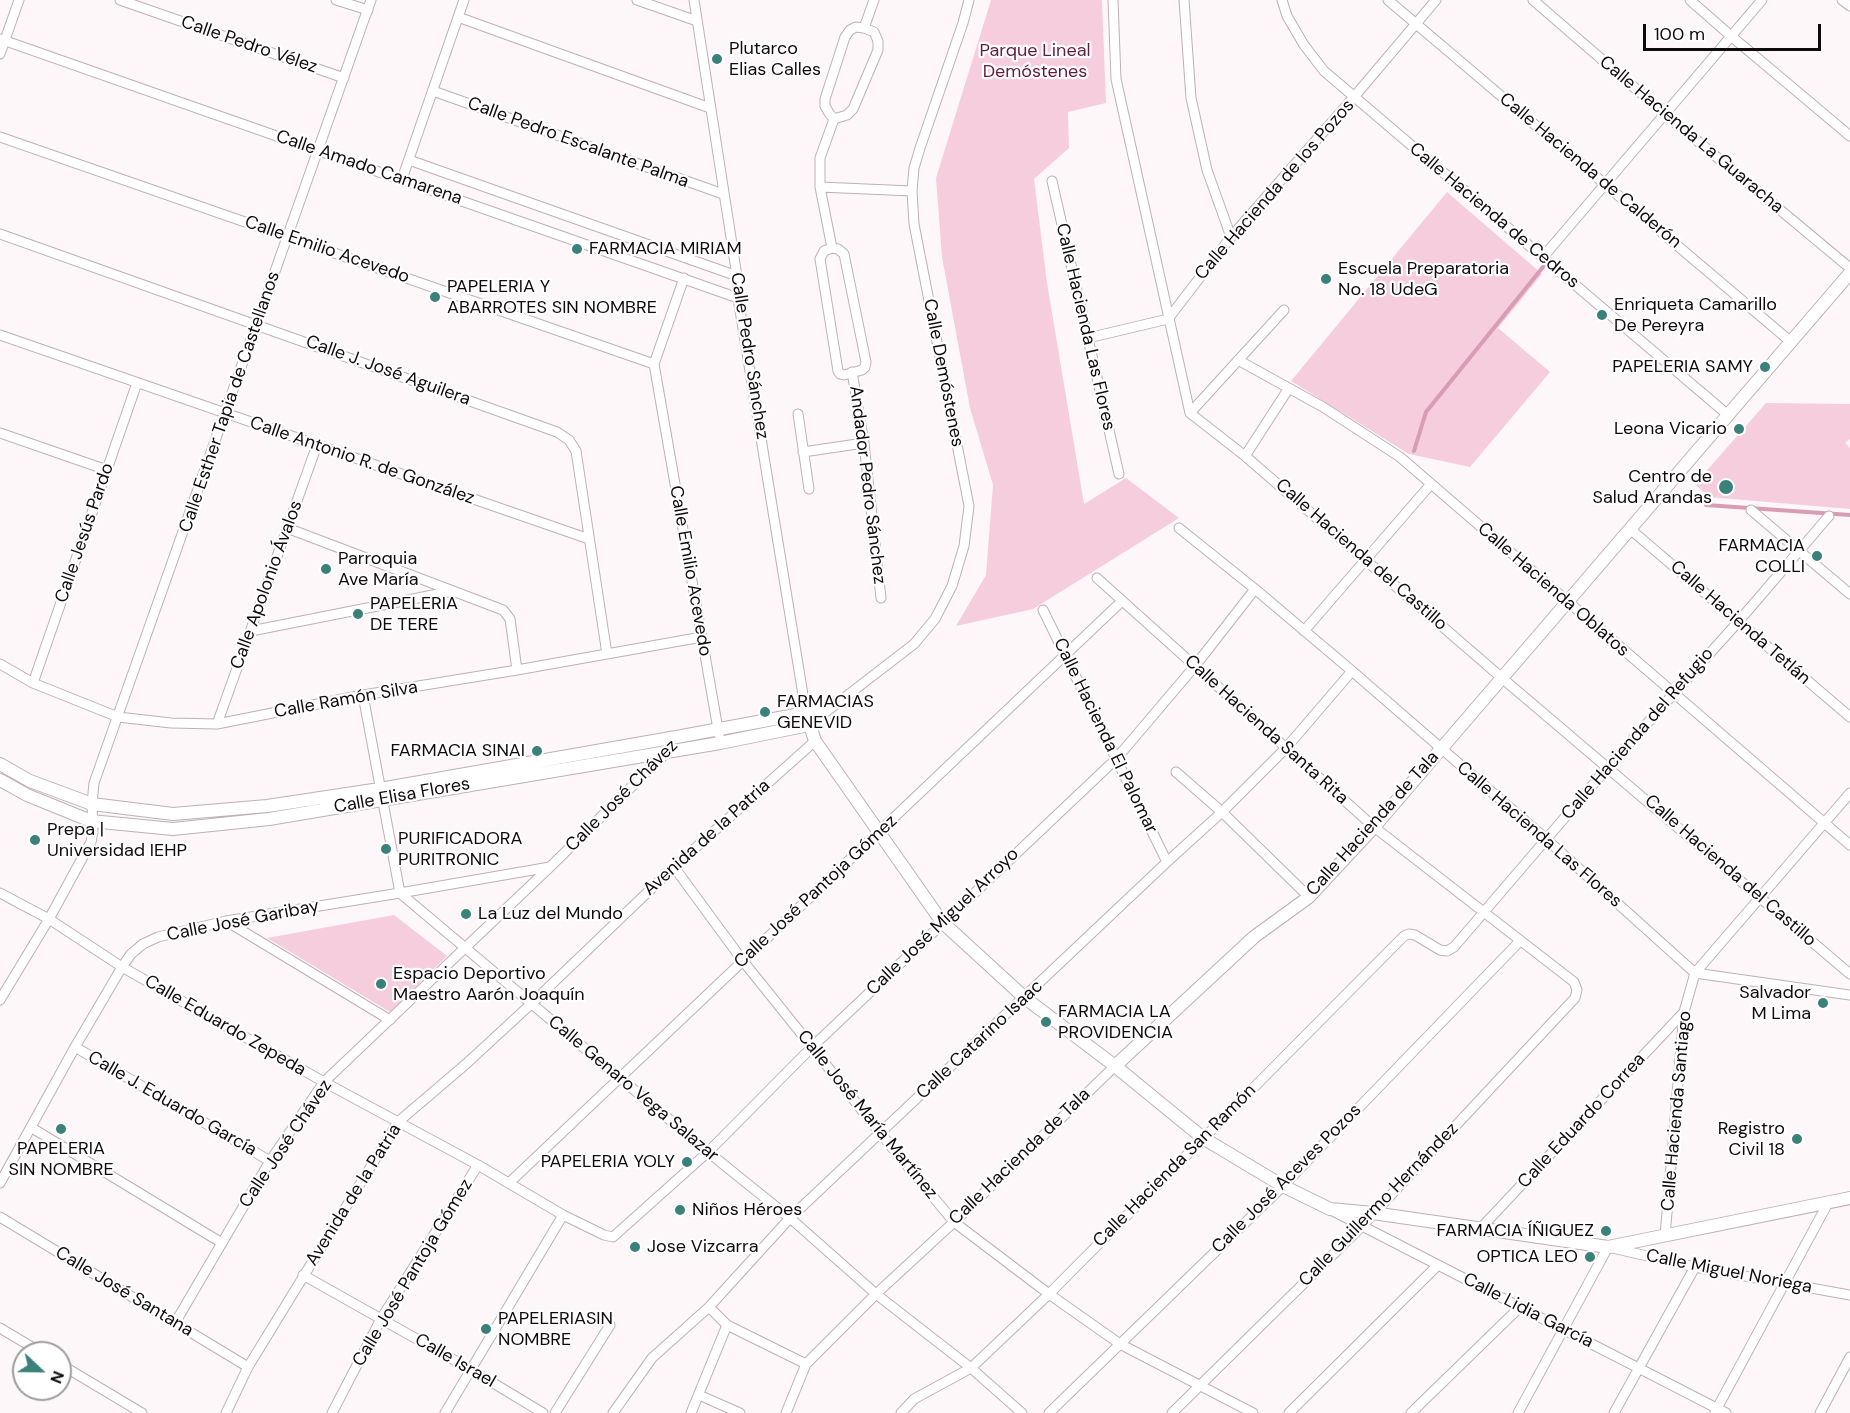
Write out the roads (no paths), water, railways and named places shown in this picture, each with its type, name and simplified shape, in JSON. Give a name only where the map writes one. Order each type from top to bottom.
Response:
[{"type":"street","points":[[0,54],[2,39],[19,0]]},
{"type":"street","name":"Calle Pedro Vélez","points":[[120,0],[344,78]]},
{"type":"street","points":[[336,0],[368,10]]},
{"type":"street","name":"Calle Esther Tapia de Castellanos","points":[[0,1000],[49,919],[91,842],[94,783],[371,0]]},
{"type":"street","points":[[402,179],[464,0]]},
{"type":"street","points":[[637,0],[697,21]]},
{"type":"street","name":"Calle Pedro Sánchez","points":[[694,0],[737,276],[738,298],[807,719]]},
{"type":"street","points":[[864,27],[874,0]]},
{"type":"street","name":"Calle Demóstenes","points":[[807,719],[837,705],[914,644],[935,619],[952,586],[964,546],[969,506],[914,224],[912,191],[914,168],[969,0]]},
{"type":"street","points":[[1113,0],[1116,79],[1190,413]]},
{"type":"street","points":[[1184,0],[1191,98],[1207,170],[1231,237]]},
{"type":"street","name":"Calle Hacienda de Cedros","points":[[1282,0],[1287,16],[1304,45],[1324,71],[1728,415]]},
{"type":"street","name":"Calle Hacienda de Calderón","points":[[1388,0],[1791,342]]},
{"type":"street","name":"Calle Hacienda de los Pozos","points":[[1168,318],[1231,237],[1354,98],[1436,0]]},
{"type":"street","name":"Calle Hacienda La Guaracha","points":[[1533,0],[1665,114],[1850,268]]},
{"type":"street","points":[[1690,0],[1850,136]]},
{"type":"street","points":[[1543,257],[1762,0]]},
{"type":"street","points":[[1842,0],[1850,6]]},
{"type":"street","points":[[458,17],[710,108]]},
{"type":"street","points":[[864,27],[874,32],[878,41],[878,50],[852,110],[847,115],[834,119],[825,106],[825,99],[845,37],[850,30],[864,27]]},
{"type":"street","name":"Calle Amado Camarena","points":[[2,39],[738,298]]},
{"type":"street","name":"Calle Pedro Escalante Palma","points":[[432,91],[723,194]]},
{"type":"street","name":"Andador Pedro Sánchez","points":[[832,248],[820,187],[820,158],[834,119]]},
{"type":"street","name":"Calle Emilio Acevedo","points":[[0,137],[654,364]]},
{"type":"street","name":"Calle Amado Camarena","points":[[409,160],[737,276]]},
{"type":"street","name":"Calle Hacienda Las Flores","points":[[1052,181],[1119,474]]},
{"type":"street","points":[[820,187],[912,191]]},
{"type":"street","name":"Calle J. José Aguilera","points":[[0,234],[557,432],[569,440],[576,451],[607,654]]},
{"type":"street","name":"Andador Pedro Sánchez","points":[[832,248],[844,254],[866,362],[862,370],[852,372],[844,375],[838,371],[820,259],[824,251],[832,248]]},
{"type":"street","name":"Calle Hacienda de Tala","points":[[786,1413],[806,1364],[876,1294],[1254,937],[1309,897],[1374,826],[1850,273]]},
{"type":"street","name":"Calle Emilio Acevedo","points":[[684,278],[654,364],[720,743]]},
{"type":"street","points":[[1190,413],[1284,310]]},
{"type":"street","points":[[1088,338],[1168,318]]},
{"type":"street","name":"Calle Antonio R. de González","points":[[0,335],[589,539]]},
{"type":"street","name":"Calle Hacienda Oblatos","points":[[1238,360],[1323,407],[1400,457],[1850,845]]},
{"type":"street","name":"Andador Pedro Sánchez","points":[[852,372],[864,442],[881,598]]},
{"type":"street","name":"Calle Jesús Pardo","points":[[33,683],[137,383]]},
{"type":"street","points":[[1245,456],[1290,388]]},
{"type":"street","name":"Calle Hacienda del Castillo","points":[[1190,413],[1245,456],[1850,974]]},
{"type":"street","points":[[798,414],[809,489]]},
{"type":"street","points":[[0,433],[107,470]]},
{"type":"street","points":[[803,452],[864,442]]},
{"type":"street","name":"Calle Apolonio Ávalos","points":[[217,724],[317,445]]},
{"type":"street","points":[[1304,631],[1431,484]]},
{"type":"street","points":[[1751,510],[1850,594]]},
{"type":"street","name":"Calle Hacienda del Refugio","points":[[1447,951],[1454,947],[1608,767],[1829,516]]},
{"type":"street","points":[[287,528],[503,610],[510,619],[517,670]]},
{"type":"street","name":"Calle Hacienda Las Flores","points":[[1179,528],[1352,671],[1546,839],[1695,973]]},
{"type":"street","name":"Calle Hacienda Tetlán","points":[[1630,529],[1850,717]]},
{"type":"street","name":"Calle Hacienda Santa Rita","points":[[1096,578],[1374,826],[1574,982],[1577,990]]},
{"type":"street","name":"Calle José Miguel Arroyo","points":[[613,1237],[708,1152],[812,1047],[1116,759],[1195,666],[1255,589]]},
{"type":"street","points":[[251,631],[453,591]]},
{"type":"street","name":"Calle José Pantoja Gómez","points":[[509,1183],[1122,601]]},
{"type":"street","name":"Calle Hacienda El Palomar","points":[[1042,610],[1167,862]]},
{"type":"street","name":"Calle Ramón Silva","points":[[0,664],[33,683],[118,717],[171,723],[217,724],[363,695],[702,637]]},
{"type":"street","name":"Calle Catarino Isaac","points":[[613,1413],[652,1358],[709,1307],[790,1218],[1222,812],[1286,748],[1352,671]]},
{"type":"street","points":[[363,695],[400,893]]},
{"type":"street","points":[[807,719],[815,741],[942,922],[1025,998],[1115,1066],[1203,1138],[1283,1186],[1330,1209],[1373,1213],[1608,1247],[1850,1198]]},
{"type":"street","name":"Calle Elisa Flores","points":[[0,780],[27,795],[92,821],[173,829],[269,819],[381,794],[718,729],[807,719]]},
{"type":"street","name":"Calle Elisa Flores","points":[[0,764],[30,781],[92,804],[172,814],[381,794],[720,743],[807,719]]},
{"type":"street","name":"Calle José Chávez","points":[[175,1323],[270,1161],[324,1082],[550,867],[682,736]]},
{"type":"street","name":"Avenida de la Patria","points":[[226,1413],[248,1367],[398,1122],[466,1064],[674,867],[815,741]]},
{"type":"street","points":[[1176,772],[1222,812],[1309,897]]},
{"type":"street","name":"Calle Hacienda Santiago","points":[[1665,1236],[1684,1012],[1695,973],[1850,793]]},
{"type":"street","name":"Calle José Garibay","points":[[0,1183],[75,1047],[131,954],[143,944],[158,937],[226,921],[550,867]]},
{"type":"street","name":"Calle José María Martínez","points":[[674,867],[743,961],[954,1222],[1049,1294],[1119,1343],[1253,1413]]},
{"type":"street","name":"Calle Eduardo Zepeda","points":[[0,893],[49,919],[123,968],[324,1082],[478,1165],[563,1215],[613,1237]]},
{"type":"street","name":"Calle Genaro Vega Salazar","points":[[400,893],[790,1218],[876,1294],[971,1368],[1022,1413]]},
{"type":"street","points":[[226,921],[390,1020]]},
{"type":"street","name":"Calle Hacienda San Ramón","points":[[901,1413],[914,1398],[971,1368],[1049,1294],[1404,936],[1414,935],[1440,950],[1447,951]]},
{"type":"street","name":"Calle José Aceves Pozos","points":[[1049,1413],[1283,1186],[1520,941]]},
{"type":"street","points":[[1695,973],[1850,995]]},
{"type":"street","name":"Calle Guillermo Hernández","points":[[1172,1413],[1362,1226],[1575,998],[1577,990]]},
{"type":"street","name":"Calle Eduardo Correa","points":[[1479,1230],[1684,1012]]},
{"type":"street","name":"Calle J. Eduardo García","points":[[75,1047],[270,1161]]},
{"type":"street","points":[[32,1128],[222,1243]]},
{"type":"street","name":"Calle José Pantoja Gómez","points":[[332,1413],[381,1319],[478,1165]]},
{"type":"street","points":[[1719,1411],[1784,1283],[1828,1203]]},
{"type":"street","name":"Calle Lidia García","points":[[1330,1209],[1719,1411]]},
{"type":"street","points":[[445,1413],[563,1215]]},
{"type":"street","name":"Calle José Santana","points":[[0,1217],[248,1367]]},
{"type":"street","points":[[1518,1413],[1608,1247]]},
{"type":"street","name":"Calle Miguel Noriega","points":[[1608,1247],[1695,1267],[1850,1295]]},
{"type":"street","points":[[1289,1413],[1438,1265]]},
{"type":"street","points":[[1614,1413],[1695,1267]]},
{"type":"street","name":"Calle Israel","points":[[303,1275],[543,1413]]},
{"type":"street","points":[[709,1307],[727,1324],[806,1364]]},
{"type":"street","points":[[1410,1413],[1520,1307]]},
{"type":"street","points":[[691,1413],[727,1324]]},
{"type":"street","points":[[555,1413],[610,1325]]},
{"type":"street","points":[[0,1328],[22,1341]]},
{"type":"street","points":[[1821,1413],[1850,1357]]},
{"type":"street","points":[[72,1371],[137,1411]]},
{"type":"street","points":[[699,1395],[740,1413]]},
{"type":"waterway","points":[[1414,451],[1426,412],[1543,267]]},
{"type":"waterway","points":[[1706,505],[1850,515]]},
{"type":"place","name":"Plutarco Elias Calles","points":[[717,59]]},
{"type":"place","name":"FARMACIA MIRIAM","points":[[577,249]]},
{"type":"place","name":"Escuela Preparatoria No. 18 UdeG","points":[[1326,279]]},
{"type":"place","name":"PAPELERIA Y ABARROTES SIN NOMBRE","points":[[435,297]]},
{"type":"place","name":"Enriqueta Camarillo De Pereyra","points":[[1602,315]]},
{"type":"place","name":"PAPELERIA SAMY","points":[[1765,367]]},
{"type":"place","name":"Leona Vicario","points":[[1739,429]]},
{"type":"place","name":"Centro de Salud Arandas","points":[[1726,487]]},
{"type":"place","name":"FARMACIA COLLI","points":[[1817,556]]},
{"type":"place","name":"Parroquia Ave María","points":[[326,569]]},
{"type":"place","name":"PAPELERIA DE TERE","points":[[358,614]]},
{"type":"place","name":"FARMACIAS GENEVID","points":[[765,712]]},
{"type":"place","name":"FARMACIA SINAI","points":[[537,751]]},
{"type":"place","name":"Prepa | Universidad IEHP","points":[[35,840]]},
{"type":"place","name":"PURIFICADORA PURITRONIC","points":[[386,849]]},
{"type":"place","name":"La Luz del Mundo","points":[[466,914]]},
{"type":"place","name":"Espacio Deportivo Maestro Aarón Joaquín","points":[[381,984]]},
{"type":"place","name":"Salvador M Lima","points":[[1823,1003]]},
{"type":"place","name":"FARMACIA LA PROVIDENCIA","points":[[1046,1022]]},
{"type":"place","name":"PAPELERIA SIN NOMBRE","points":[[61,1129]]},
{"type":"place","name":"Registro Civil 18","points":[[1797,1139]]},
{"type":"place","name":"PAPELERIA YOLY","points":[[687,1162]]},
{"type":"place","name":"Niños Héroes","points":[[680,1210]]},
{"type":"place","name":"FARMACIA ÍÑIGUEZ","points":[[1606,1231]]},
{"type":"place","name":"Jose Vizcarra","points":[[635,1247]]},
{"type":"place","name":"OPTICA LEO","points":[[1590,1257]]},
{"type":"place","name":"PAPELERIASIN NOMBRE","points":[[486,1329]]},
{"type":"park label","name":"Parque Lineal Demóstenes","points":[[1035,61]]}]
